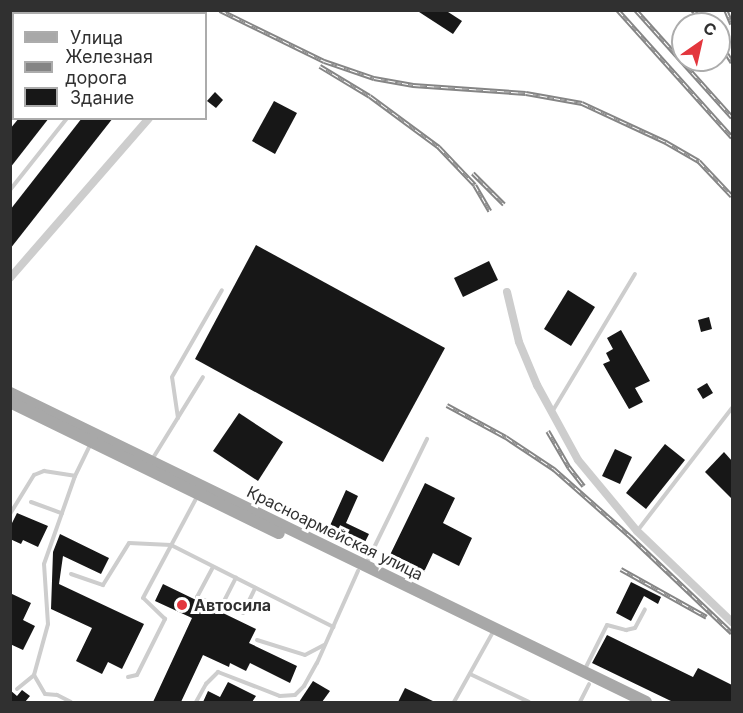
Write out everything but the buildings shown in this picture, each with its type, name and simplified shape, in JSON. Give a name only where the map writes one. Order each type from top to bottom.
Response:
[{"type":"main road","name":"Красноармейская улица","points":[[10,393],[151,461],[493,633],[586,678],[645,702]]},
{"type":"main road","name":"Красноармейская улица","points":[[10,402],[198,494],[362,568]]},
{"type":"main road","name":"Красноармейская улица","points":[[586,678],[627,702]]},
{"type":"street","points":[[10,278],[14,268],[147,120]]},
{"type":"street","points":[[507,292],[519,342],[537,385],[578,460],[638,531],[732,622]]},
{"type":"lane","points":[[10,190],[65,120]]},
{"type":"lane","points":[[552,412],[635,274]]},
{"type":"lane","points":[[178,418],[172,377],[222,290]]},
{"type":"lane","points":[[151,461],[202,377]]},
{"type":"lane","points":[[638,531],[732,408]]},
{"type":"lane","points":[[196,702],[206,684],[218,672],[280,696],[295,695],[304,686],[428,439]]},
{"type":"lane","points":[[17,688],[34,675],[48,624],[44,564],[75,476],[92,442]]},
{"type":"lane","points":[[10,514],[34,475],[44,471],[75,476]]},
{"type":"lane","points":[[128,677],[137,675],[165,619],[143,598],[198,494]]},
{"type":"lane","points":[[31,502],[62,513]]},
{"type":"lane","points":[[71,574],[103,585],[129,543],[171,545],[333,627]]},
{"type":"lane","points":[[213,567],[197,597],[221,607],[236,578]]},
{"type":"lane","points":[[243,613],[255,588]]},
{"type":"lane","points":[[580,702],[586,678],[607,625],[626,630],[635,628],[645,609]]},
{"type":"lane","points":[[454,702],[493,633]]},
{"type":"lane","points":[[257,640],[305,655],[325,644]]},
{"type":"lane","points":[[470,674],[529,702]]},
{"type":"lane","points":[[34,675],[45,694],[57,695],[71,702]]},
{"type":"railway","points":[[220,10],[324,61],[374,78],[413,85],[526,93],[582,103],[666,142],[699,161],[732,196]]},
{"type":"railway","points":[[618,10],[732,137]]},
{"type":"railway","points":[[636,10],[732,117]]},
{"type":"railway","points":[[726,10],[732,24]]},
{"type":"railway","points":[[320,66],[370,96],[439,147],[475,185],[490,211]]},
{"type":"railway","points":[[473,173],[504,204]]},
{"type":"railway","points":[[447,405],[506,437],[554,469],[631,537],[732,633]]},
{"type":"railway","points":[[548,431],[569,467],[584,486]]},
{"type":"railway","points":[[621,569],[707,617]]},
{"type":"place","name":"Автосила","points":[[182,605]]}]
